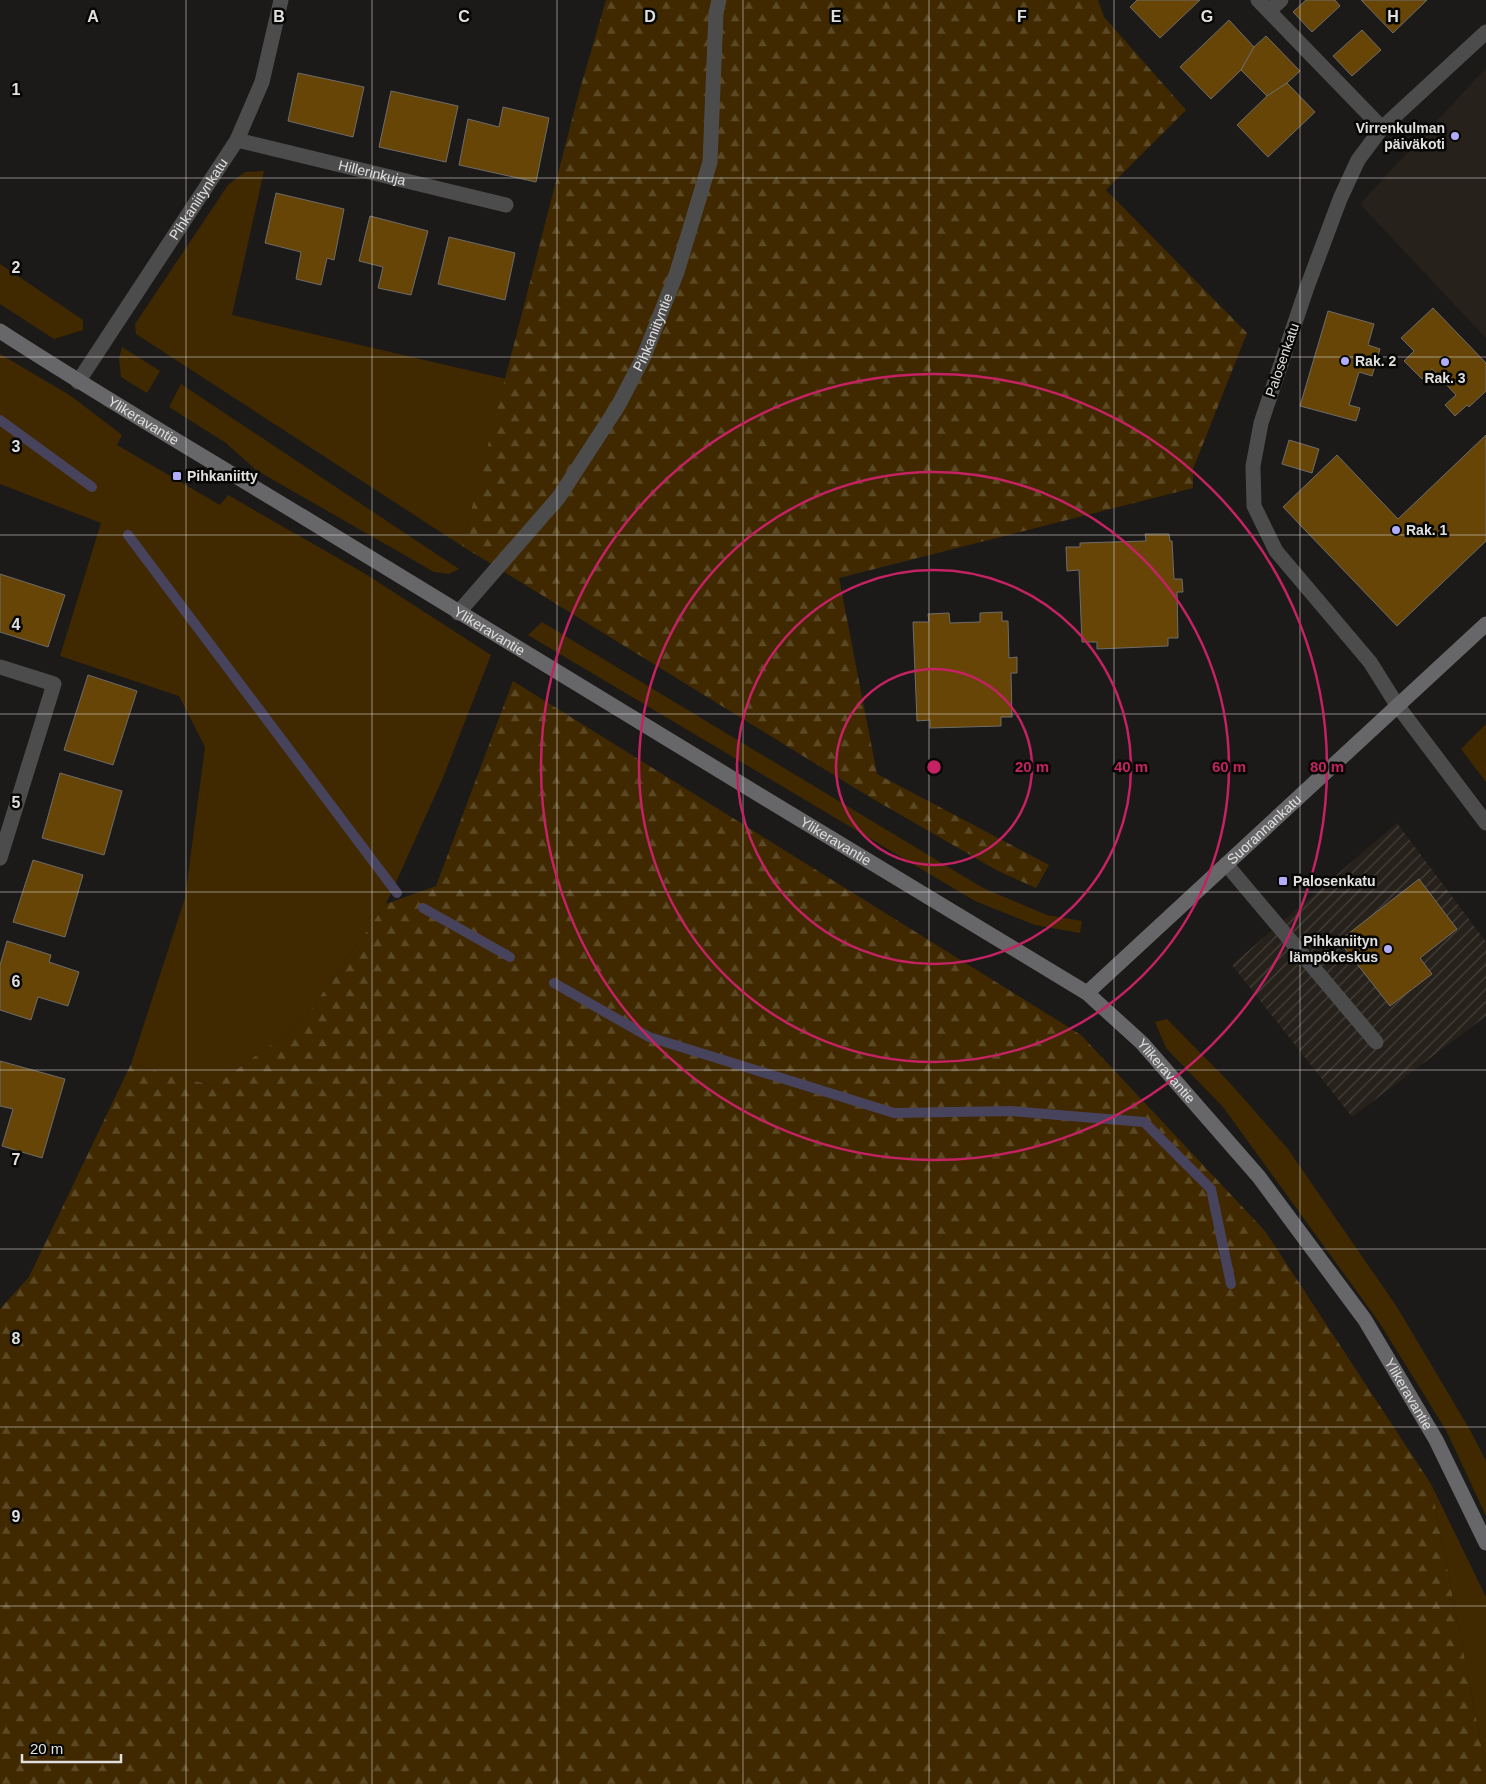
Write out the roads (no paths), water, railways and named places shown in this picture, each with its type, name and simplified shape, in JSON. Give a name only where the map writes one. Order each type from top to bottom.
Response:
[{"type":"street","name":"Pihkaniitynkatu","points":[[78,382],[237,140],[262,82],[281,0]]},
{"type":"street","name":"Pihkaniityntie","points":[[458,612],[559,497],[618,406],[644,356],[677,272],[710,162],[716,13],[719,0]]},
{"type":"street","points":[[1258,0],[1382,128]]},
{"type":"street","points":[[1268,11],[1281,0]]},
{"type":"street","name":"Palosenkatu","points":[[1486,32],[1382,128],[1358,160],[1340,199],[1306,290],[1261,423],[1253,466],[1254,506],[1276,551],[1370,662],[1397,705],[1486,823]]},
{"type":"street","name":"Hillerinkuja","points":[[237,140],[506,205]]},
{"type":"street","name":"Ylikeravantie","points":[[0,331],[78,382],[192,449],[1087,993],[1142,1043],[1259,1177],[1365,1320],[1436,1440],[1486,1543]]},
{"type":"street","name":"Suorannankatu","points":[[1087,993],[1486,624]]},
{"type":"street","points":[[0,667],[54,684],[0,858]]},
{"type":"street","points":[[1226,864],[1376,1042]]},
{"type":"waterway","points":[[0,420],[92,487]]},
{"type":"waterway","points":[[128,535],[397,893]]},
{"type":"waterway","points":[[423,908],[510,957]]},
{"type":"waterway","points":[[554,983],[649,1037],[894,1113],[1011,1111],[1144,1122],[1211,1189],[1231,1284]]},
{"type":"place","name":"Virrenkulman päiväkoti","points":[[1455,136]]},
{"type":"place","name":"Rak. 2","points":[[1345,361]]},
{"type":"place","name":"Rak. 3","points":[[1445,362]]},
{"type":"place","name":"Pihkaniitty","points":[[177,476]]},
{"type":"place","name":"Rak. 1","points":[[1396,530]]},
{"type":"place","name":"Palosenkatu","points":[[1283,881]]},
{"type":"place","name":"Pihkaniityn lämpökeskus","points":[[1388,949]]}]
